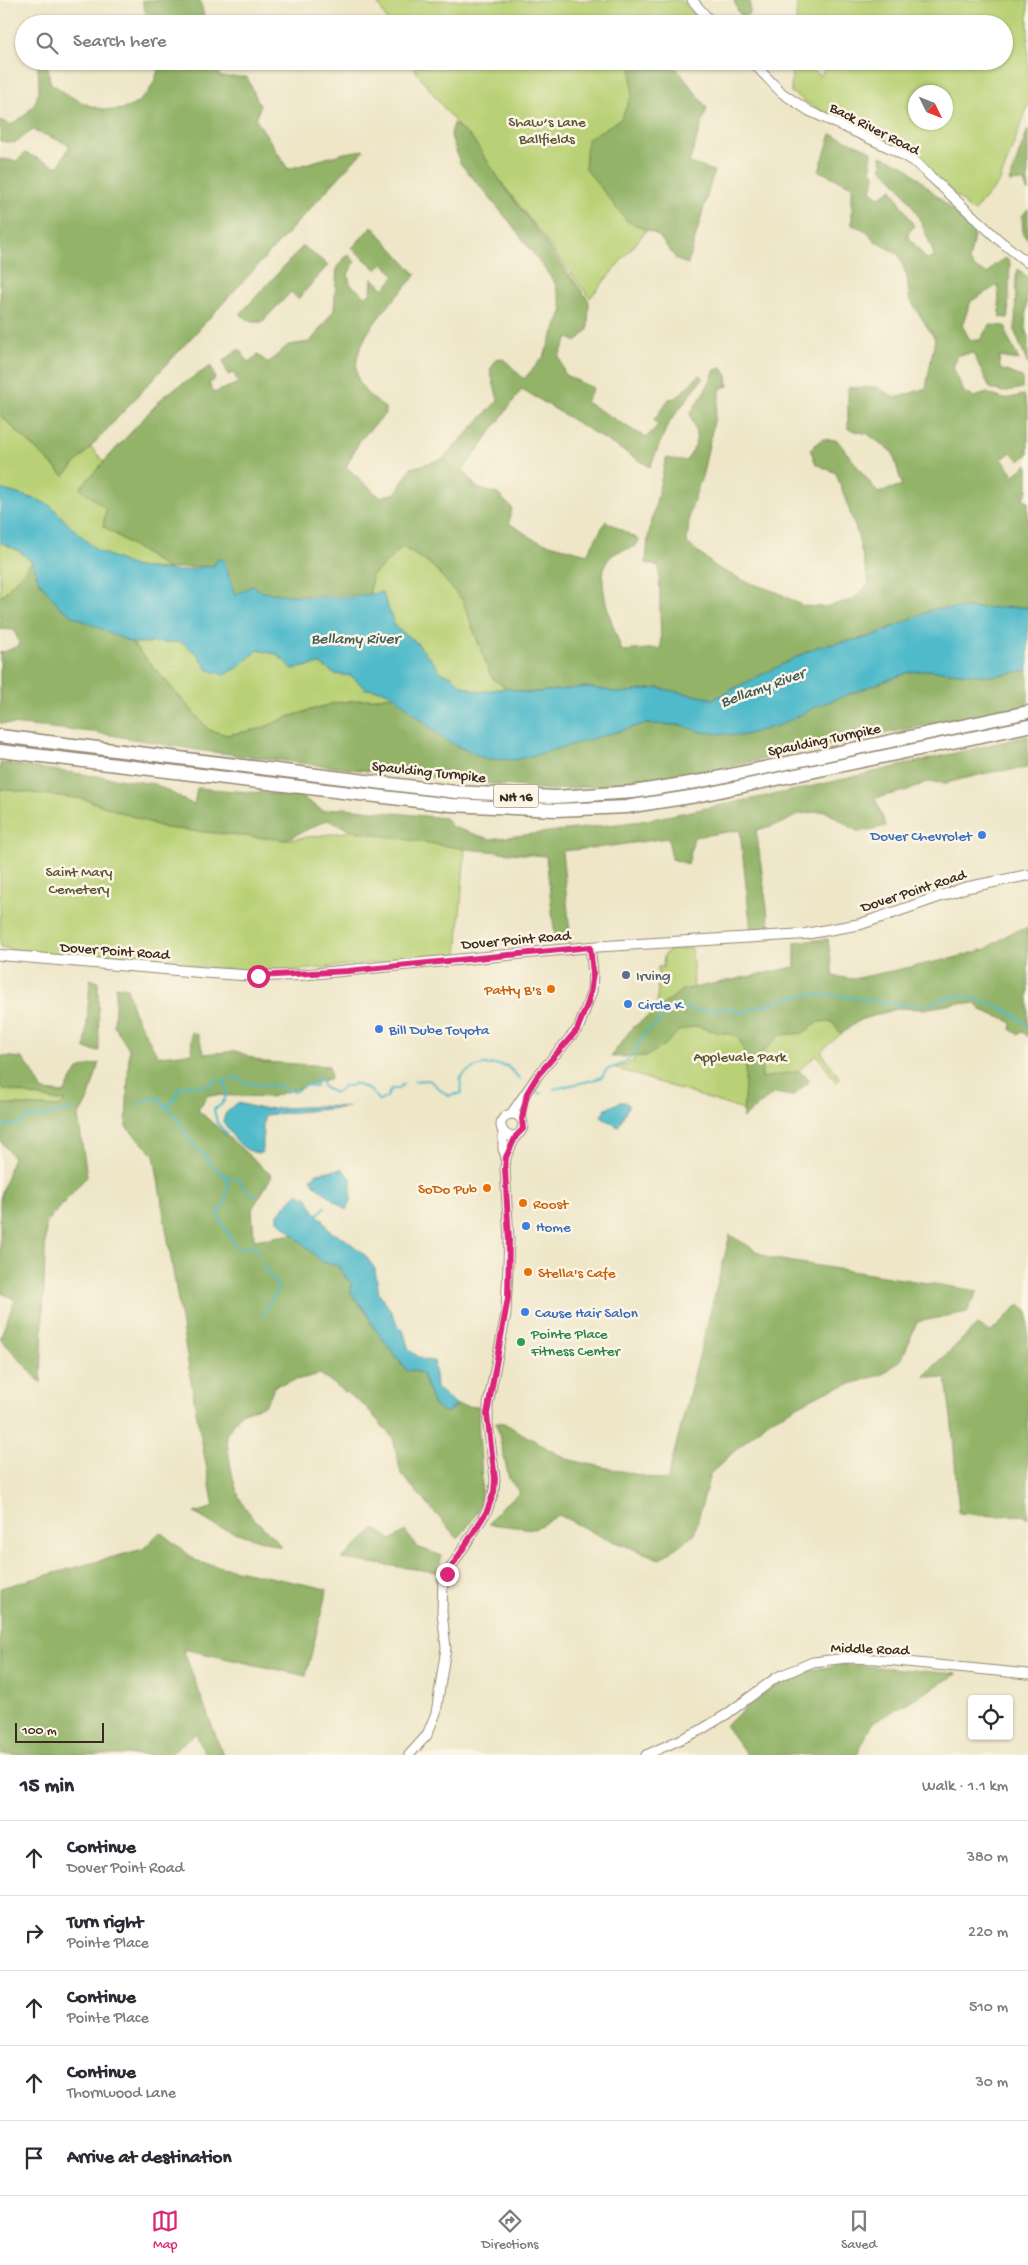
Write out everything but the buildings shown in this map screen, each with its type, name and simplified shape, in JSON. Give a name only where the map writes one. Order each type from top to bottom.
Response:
[{"type":"highway","name":"Spaulding Turnpike","points":[[0,736],[456,792],[555,797],[633,792],[694,783],[1028,712]]},
{"type":"highway","name":"Spaulding Turnpike","points":[[0,751],[451,805],[556,810],[626,806],[696,796],[1028,726]]},
{"type":"main road","name":"Dover Point Road","points":[[0,955],[212,973],[273,976],[348,971],[590,947],[805,934],[861,924],[964,888],[1028,875]]},
{"type":"street","points":[[692,0],[705,15]]},
{"type":"street","name":"Back River Road","points":[[761,70],[782,92],[804,107],[892,149],[916,164],[999,240],[1028,263]]},
{"type":"street","points":[[506,1157],[503,1149],[502,1120],[511,1114],[538,1075],[579,1027],[592,991],[593,973],[590,947]]},
{"type":"street","points":[[409,1755],[427,1734],[434,1721],[446,1648],[442,1612],[442,1587],[447,1574],[490,1504],[495,1486],[487,1414],[508,1298],[509,1240],[504,1183],[506,1157],[516,1136],[523,1129],[522,1119],[527,1093]]},
{"type":"street","points":[[511,1114],[517,1115],[522,1119]]},
{"type":"street","points":[[503,1132],[510,1136],[516,1136]]},
{"type":"street","name":"Middle Road","points":[[646,1755],[699,1731],[727,1714],[777,1677],[813,1662],[847,1658],[876,1659],[1028,1674]]},
{"type":"green space","points":[[142,0],[200,0],[204,15],[146,15]]},
{"type":"green space","points":[[376,0],[681,0],[695,15],[384,15]]},
{"type":"green space","points":[[734,0],[750,0],[750,13],[741,15]]},
{"type":"green space","points":[[797,0],[1028,0],[1028,106],[999,183],[973,212],[920,160],[886,141],[826,115],[791,92],[792,70],[812,70],[821,76],[824,70],[1013,70],[1013,15],[796,15]]},
{"type":"green space","points":[[38,70],[48,70],[50,82],[61,90],[85,104],[112,110],[124,109],[136,103],[149,91],[158,70],[218,70],[220,77],[247,77],[260,106],[256,119],[288,169],[344,153],[364,150],[64,476],[0,415],[0,159],[17,161],[25,153],[58,167],[70,145],[33,130],[14,143],[0,141],[0,120],[11,125],[21,118],[37,98],[39,83]]},
{"type":"green space","name":"Shaw’s Lane Ballfields","points":[[416,70],[664,70],[651,225],[590,298]]},
{"type":"green space","points":[[631,70],[678,70],[707,108],[689,163],[714,171],[688,264],[677,260],[658,235],[627,221],[585,168],[587,139],[621,119],[632,94]]},
{"type":"green space","points":[[453,123],[472,138],[508,192],[589,301],[588,330],[576,342],[568,337],[559,356],[565,375],[593,388],[586,402],[646,438],[658,425],[654,420],[669,399],[676,398],[699,375],[703,378],[668,424],[650,467],[522,389],[463,470],[477,488],[498,494],[512,508],[509,523],[535,540],[587,554],[606,521],[639,540],[636,546],[614,554],[607,562],[603,573],[606,601],[622,651],[661,648],[659,566],[646,563],[648,538],[666,458],[686,461],[691,454],[696,443],[696,433],[690,414],[706,389],[715,370],[722,368],[727,376],[728,386],[721,388],[703,473],[690,511],[687,543],[716,567],[742,580],[779,593],[803,606],[824,607],[852,600],[869,584],[857,532],[836,473],[816,464],[810,449],[822,439],[837,440],[878,493],[902,485],[893,453],[868,434],[848,429],[848,388],[876,387],[896,398],[926,388],[935,339],[909,298],[907,277],[899,255],[875,241],[863,229],[852,225],[852,186],[819,171],[831,134],[872,151],[871,170],[875,175],[871,191],[880,197],[892,189],[914,226],[907,235],[926,259],[935,258],[926,233],[908,199],[892,178],[882,169],[881,156],[904,165],[975,231],[969,261],[975,268],[988,274],[993,266],[1005,258],[1010,262],[1008,318],[1000,317],[998,285],[971,301],[962,325],[970,340],[980,340],[989,325],[1006,326],[1007,336],[1019,360],[999,357],[1000,369],[1022,377],[1022,388],[1003,392],[990,388],[973,353],[958,355],[953,367],[964,392],[974,397],[987,393],[1004,399],[1024,395],[1028,408],[1028,454],[1020,461],[1011,452],[1002,459],[1014,475],[1028,464],[1028,490],[1023,499],[1028,501],[1028,607],[934,609],[870,637],[817,647],[714,699],[658,688],[621,693],[587,687],[528,693],[506,688],[491,677],[463,601],[433,566],[403,547],[372,576],[369,595],[235,595],[215,565],[168,569],[103,526],[106,509],[80,488],[165,395],[211,366],[215,379],[209,384],[214,393],[238,383],[234,373],[228,375],[223,361],[239,349],[249,363],[258,355],[268,363],[288,345],[310,342],[334,310],[337,267],[348,254],[355,262],[348,274],[350,284],[365,296],[371,293],[372,278],[384,289],[395,276],[383,263],[377,270],[352,248],[372,226],[416,275],[372,327],[363,342],[358,357],[357,372],[362,387],[385,408],[385,414],[360,440],[346,467],[380,497],[396,493],[411,468],[443,459],[498,400],[490,370],[497,358],[505,360],[524,379],[544,356],[563,310],[555,283],[509,221],[460,163],[451,136]]},
{"type":"green space","points":[[1028,129],[1028,192],[1023,181],[1009,182]]},
{"type":"green space","points":[[1028,209],[1028,239],[1023,235],[1022,216]]},
{"type":"green space","points":[[303,246],[328,265],[298,299],[291,292],[262,322],[252,322],[240,314]]},
{"type":"green space","points":[[1018,269],[1028,277],[1025,326],[1028,335],[1028,365],[1015,332],[1016,277]]},
{"type":"green space","points":[[0,415],[64,476],[91,447],[104,462],[81,488],[107,509],[103,526],[168,569],[136,567],[98,551],[51,506],[38,500],[0,489]]},
{"type":"green space","points":[[2,543],[19,551],[32,562],[0,598],[0,544]]},
{"type":"green space","points":[[402,547],[433,566],[463,601],[491,677],[506,688],[479,692],[461,685],[451,675],[443,674],[415,641],[396,628],[382,592],[369,595],[372,576]]},
{"type":"green space","points":[[32,562],[39,581],[61,608],[132,643],[209,730],[227,735],[260,729],[288,717],[334,703],[394,696],[446,741],[486,759],[644,724],[681,725],[702,732],[817,706],[909,672],[928,670],[993,676],[1028,670],[1028,705],[846,741],[683,777],[551,790],[341,768],[197,750],[93,732],[0,723],[0,651],[4,652],[20,645],[14,630],[0,629],[0,598]]},
{"type":"green space","points":[[181,642],[198,654],[208,670],[236,669],[258,650],[276,654],[293,669],[320,664],[335,674],[351,676],[366,689],[381,690],[394,696],[334,703],[288,717],[260,729],[227,735],[209,730],[132,643]]},
{"type":"green space","points":[[1028,736],[1028,768],[991,772],[946,783],[926,782],[910,790],[875,798],[886,826],[859,832],[825,811],[799,814],[783,823],[756,830],[770,930],[751,931],[740,830],[694,837],[688,864],[672,859],[668,838],[562,851],[571,943],[555,938],[546,856],[465,849],[353,831],[327,820],[285,840],[165,828],[84,799],[0,789],[0,763],[155,784],[194,805],[197,788],[300,796],[323,811],[344,808],[445,818],[452,827],[490,839],[642,821],[801,789]]},
{"type":"green space","name":"Saint Mary Cemetery","points":[[0,789],[84,799],[165,828],[285,840],[353,831],[421,840],[465,849],[457,955],[288,971],[248,971],[45,954],[0,947]]},
{"type":"green space","points":[[1028,928],[1028,1037],[1023,1032],[1018,1034],[1011,1030],[1012,1024],[1009,1021],[981,1010],[975,1004],[959,1003],[923,1009],[899,1008],[860,1020],[841,1034],[831,1021],[819,1022],[803,1033],[780,1035],[762,1053],[762,1078],[799,1071],[810,1080],[793,1096],[774,1093],[743,1118],[746,1058],[739,1038],[734,1035],[696,1026],[679,1031],[666,1044],[647,1056],[611,1057],[631,1029],[683,990],[795,967],[795,942],[828,939],[833,976],[853,979],[954,958],[986,949],[1012,932]]},
{"type":"green space","points":[[692,948],[694,988],[682,990],[657,1010],[658,967],[663,967],[664,955],[671,949]]},
{"type":"green space","points":[[90,979],[98,982],[99,1051],[85,1049]]},
{"type":"green space","points":[[116,986],[127,988],[134,1013],[158,1056],[192,1053],[191,1032],[198,1035],[204,1054],[236,1051],[263,1062],[329,1066],[331,1078],[270,1097],[208,1095],[198,1110],[272,1176],[252,1209],[254,1240],[295,1234],[322,1262],[338,1266],[352,1284],[351,1293],[367,1313],[372,1325],[391,1348],[402,1366],[422,1374],[426,1386],[446,1413],[457,1405],[478,1407],[481,1496],[475,1515],[458,1539],[401,1474],[393,1438],[365,1406],[320,1374],[276,1385],[265,1405],[241,1413],[226,1435],[236,1489],[240,1498],[248,1511],[281,1547],[218,1527],[194,1513],[214,1507],[196,1411],[154,1155],[126,1127],[129,1049],[114,1026]]},
{"type":"green space","name":"Applevale Park","points":[[670,1014],[859,1018],[821,1051],[840,1079],[836,1082],[817,1055],[743,1118],[743,1110],[615,1068],[634,1061],[635,1034]]},
{"type":"green space","points":[[0,1056],[22,1058],[43,1091],[64,1093],[78,1069],[99,1063],[89,1097],[78,1117],[87,1176],[46,1223],[41,1383],[0,1338],[15,1300],[0,1292],[0,1199],[13,1157],[0,1140],[0,1104],[59,1107],[66,1100],[58,1101],[0,1088]]},
{"type":"green space","points":[[0,1088],[58,1101],[67,1099],[59,1107],[0,1104]]},
{"type":"green space","points":[[730,1235],[768,1258],[978,1291],[967,1312],[917,1322],[902,1359],[883,1374],[824,1392],[765,1423],[710,1474],[694,1535],[660,1559],[604,1538],[559,1515],[534,1529],[489,1524],[501,1507],[520,1493],[509,1479],[496,1422],[504,1423],[566,1459],[667,1481]]},
{"type":"green space","points":[[1019,1304],[1028,1311],[1028,1518],[1022,1515],[994,1516],[959,1513],[952,1425],[946,1379],[924,1376],[977,1325],[991,1332]]},
{"type":"green space","points":[[376,1529],[391,1540],[405,1531],[417,1547],[442,1556],[437,1572],[341,1559]]},
{"type":"green space","points":[[160,1532],[198,1562],[327,1589],[306,1676],[183,1649],[223,1755],[205,1755],[196,1733],[169,1755],[0,1755],[0,1588],[143,1549]]},
{"type":"green space","points":[[844,1664],[957,1674],[872,1723],[857,1755],[747,1755],[725,1725],[772,1688],[807,1671]]},
{"type":"water","name":"Bellamy River","points":[[0,489],[38,500],[51,506],[98,551],[136,567],[180,571],[215,565],[217,559],[224,560],[235,595],[253,585],[262,592],[309,597],[350,597],[382,592],[396,628],[415,641],[443,674],[451,675],[461,685],[479,692],[506,688],[528,693],[587,687],[621,693],[658,688],[713,699],[817,647],[870,637],[934,609],[1028,607],[1028,670],[993,676],[928,670],[909,672],[817,706],[780,725],[741,736],[702,732],[681,725],[644,724],[516,760],[486,759],[446,741],[394,696],[381,690],[366,689],[351,676],[335,674],[320,664],[293,669],[276,654],[258,650],[236,669],[224,675],[208,670],[198,654],[181,642],[132,643],[73,616],[61,608],[39,581],[32,562],[19,551],[0,542]]},
{"type":"water","points":[[620,1102],[625,1102],[629,1105],[618,1127],[601,1116],[606,1109]]},
{"type":"water","points":[[238,1103],[262,1109],[321,1106],[349,1107],[265,1115],[263,1123],[263,1149],[261,1153],[243,1147],[234,1138],[223,1121],[228,1110]]},
{"type":"water","points":[[342,1169],[351,1178],[351,1201],[346,1210],[315,1185],[311,1178],[317,1173]]},
{"type":"water","points":[[297,1193],[308,1198],[316,1215],[323,1219],[329,1231],[344,1238],[365,1255],[375,1269],[379,1294],[399,1327],[403,1330],[409,1350],[423,1360],[434,1361],[436,1388],[457,1405],[446,1413],[434,1406],[422,1374],[414,1370],[407,1371],[372,1325],[367,1313],[351,1293],[352,1284],[338,1266],[322,1262],[277,1219],[277,1215]]},
{"type":"waterway","points":[[554,1089],[602,1077],[606,1070],[622,1064],[634,1055],[645,1032],[660,1022],[663,1014],[687,1006],[692,1011],[733,1008],[737,1013],[744,1011],[747,1013],[753,1007],[802,995],[815,994],[897,1004],[912,1004],[922,1007],[956,996],[985,1001],[995,1005],[1013,1014],[1028,1026]]},
{"type":"waterway","points":[[414,1081],[429,1080],[448,1096],[462,1093],[460,1079],[470,1070],[481,1066],[507,1066],[520,1079]]},
{"type":"waterway","points":[[137,1105],[159,1097],[165,1108],[178,1095],[177,1089],[188,1085],[196,1087],[199,1085],[211,1086],[214,1080],[225,1081],[237,1077],[245,1083],[277,1086],[294,1092],[310,1083],[310,1087],[316,1087],[315,1080],[320,1079],[324,1088],[336,1093],[344,1086],[351,1086],[354,1083],[371,1091],[379,1101],[387,1097],[391,1089],[398,1089],[403,1084]]},
{"type":"waterway","points":[[225,1081],[226,1098],[222,1104],[214,1109],[217,1123],[227,1134]]},
{"type":"waterway","points":[[537,1092],[542,1094]]},
{"type":"waterway","points":[[168,1106],[183,1127],[186,1135],[217,1170],[226,1176],[229,1189],[225,1195],[227,1200],[218,1213],[226,1231],[237,1248],[242,1249],[252,1244],[258,1250],[259,1255]]},
{"type":"waterway","points":[[0,1118],[2,1126],[19,1124],[26,1118],[45,1116],[72,1109]]},
{"type":"waterway","points":[[226,1176],[240,1181],[243,1187],[256,1196]]},
{"type":"waterway","points":[[316,1216],[325,1207]]},
{"type":"waterway","points":[[263,1262],[267,1272],[278,1287],[264,1315]]},
{"type":"place","name":"Dover Chevrolet","points":[[982,835]]},
{"type":"place","name":"Irving","points":[[626,975]]},
{"type":"place","name":"Patty B's","points":[[551,989]]},
{"type":"place","name":"Circle K","points":[[628,1004]]},
{"type":"place","name":"Bill Dube Toyota","points":[[379,1029]]},
{"type":"place","name":"SoDo Pub","points":[[487,1188]]},
{"type":"place","name":"Roost","points":[[523,1203]]},
{"type":"place","name":"Home","points":[[526,1226]]},
{"type":"place","name":"Stella's Cafe","points":[[528,1272]]},
{"type":"place","name":"Cause Hair Salon","points":[[525,1312]]},
{"type":"place","name":"Pointe Place Fitness Center","points":[[521,1342]]},
{"type":"route","points":[[258,976],[299,975],[406,966],[590,947],[593,973],[592,991],[580,1024],[576,1033],[538,1075],[527,1093],[523,1108],[523,1129],[511,1144],[506,1157],[504,1183],[509,1240],[508,1298],[487,1414],[495,1479],[494,1492],[487,1511],[447,1574]]}]
